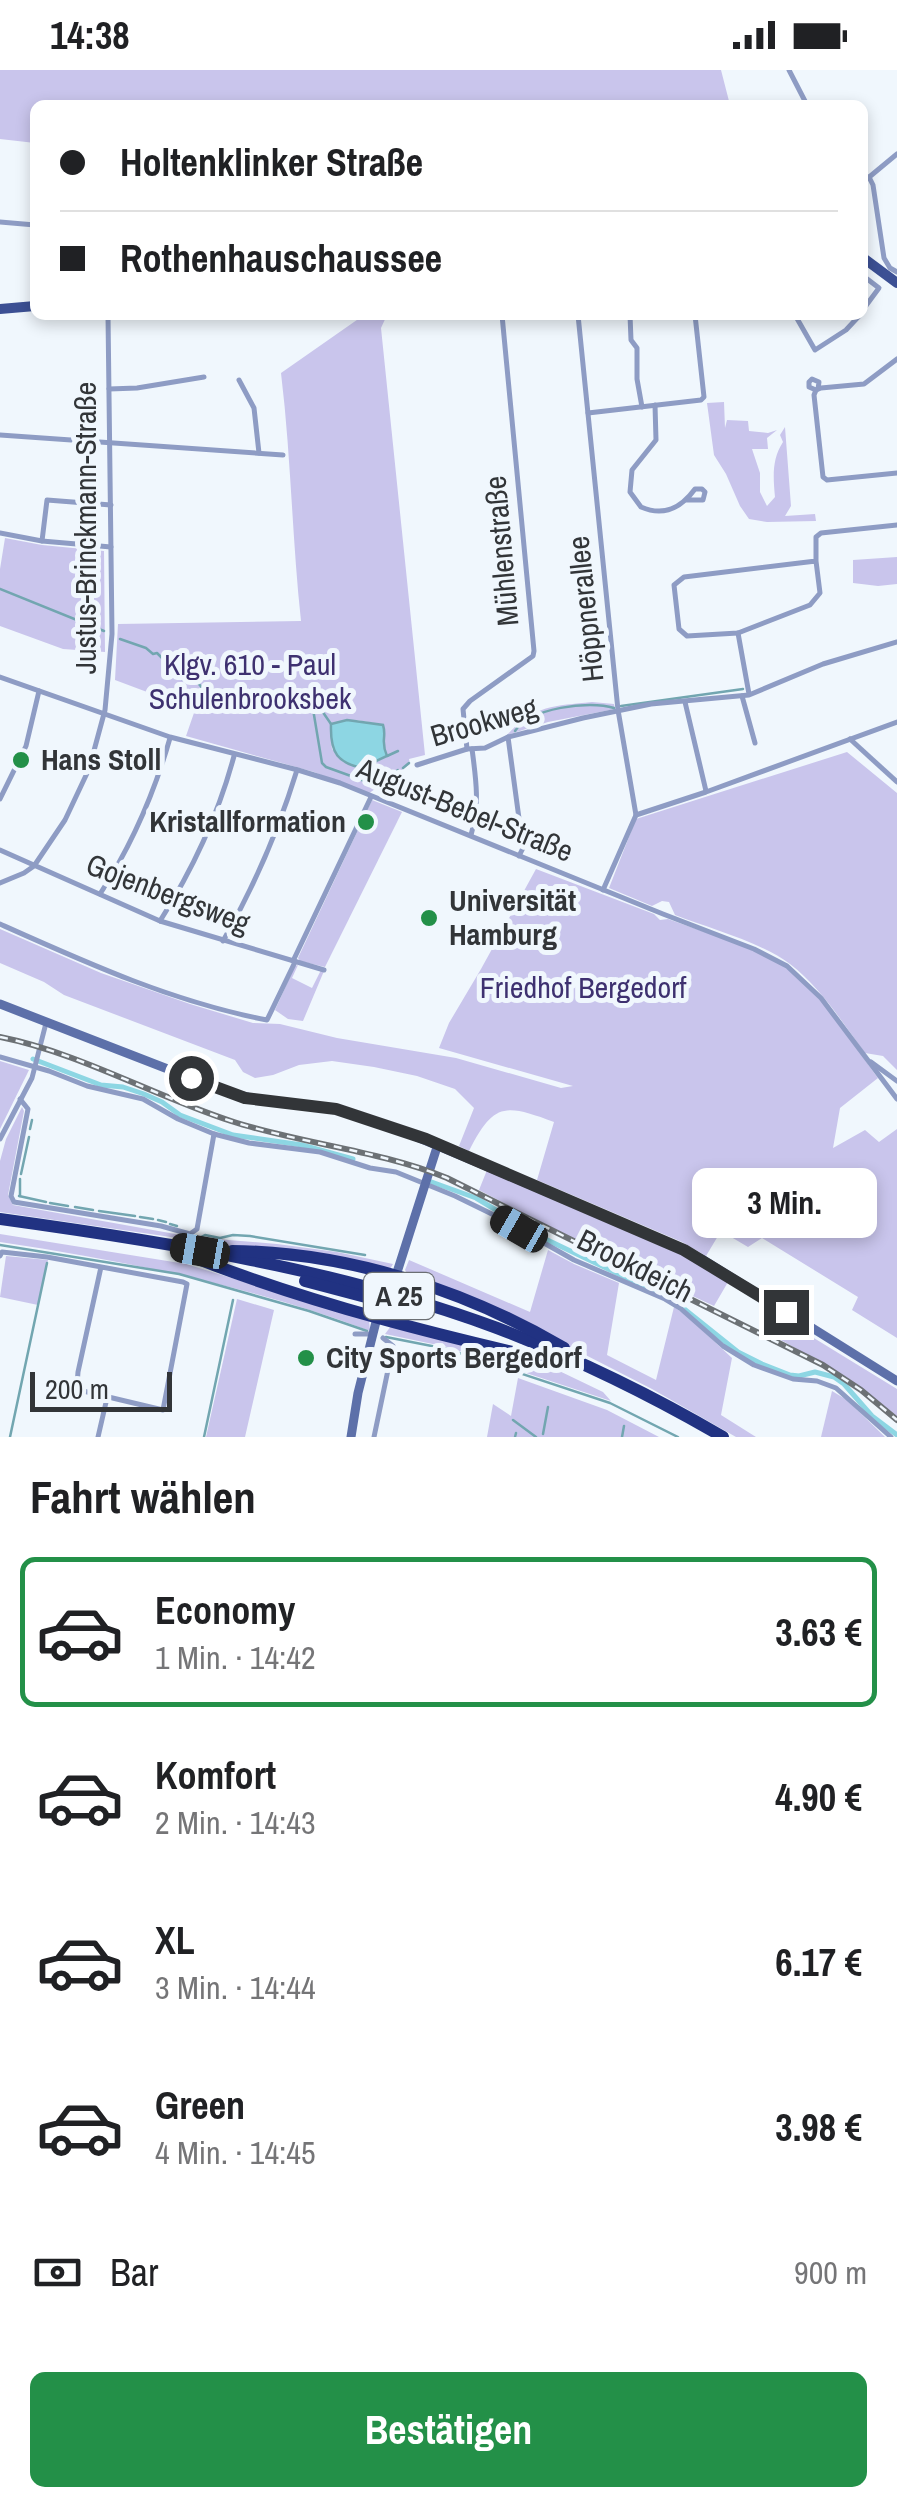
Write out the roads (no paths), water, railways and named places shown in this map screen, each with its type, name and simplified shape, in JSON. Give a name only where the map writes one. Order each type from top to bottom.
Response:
[{"type":"highway","name":"A 25","points":[[0,1219],[302,1272],[411,1300],[496,1328],[590,1368],[723,1437]]},
{"type":"highway","name":"A 25","points":[[0,1227],[199,1255],[410,1308],[564,1364],[706,1437]]},
{"type":"highway","points":[[199,1255],[285,1254],[323,1259],[470,1302],[560,1346],[590,1368]]},
{"type":"highway","points":[[199,1255],[240,1275],[564,1364]]},
{"type":"main road","points":[[868,261],[897,283]]},
{"type":"main road","points":[[0,309],[30,306]]},
{"type":"main road","points":[[0,1004],[245,1098],[336,1109],[438,1144],[684,1250],[897,1381]]},
{"type":"main road","points":[[351,1437],[364,1368],[438,1144]]},
{"type":"street","points":[[789,70],[804,100]]},
{"type":"street","points":[[897,154],[869,177],[884,258],[897,272]]},
{"type":"street","points":[[0,222],[30,225]]},
{"type":"street","points":[[868,280],[879,288],[868,303]]},
{"type":"street","name":"Justus-Brinckmann-Straße","points":[[0,883],[34,866],[65,820],[98,743],[104,714],[112,634],[108,320]]},
{"type":"street","name":"Mühlenstraße","points":[[470,749],[464,709],[533,656],[534,651],[502,320]]},
{"type":"street","name":"Höppnerallee","points":[[579,320],[618,710],[636,815]]},
{"type":"street","points":[[630,320],[642,406]]},
{"type":"street","points":[[588,413],[701,400],[704,397],[696,320]]},
{"type":"street","points":[[798,320],[815,350],[855,320]]},
{"type":"street","points":[[897,359],[864,384],[817,390],[814,396],[822,476],[827,480],[897,473]]},
{"type":"street","points":[[109,390],[204,376]]},
{"type":"street","points":[[239,380],[254,408],[259,453]]},
{"type":"street","points":[[654,405],[656,440],[632,470],[630,492],[641,507],[652,512],[673,510],[686,500]]},
{"type":"street","points":[[0,435],[283,455]]},
{"type":"street","points":[[42,541],[47,500],[111,505]]},
{"type":"street","points":[[816,561],[684,577],[674,585],[678,629],[686,636],[738,633],[810,604],[820,593],[816,537],[821,533],[897,525]]},
{"type":"street","points":[[0,533],[111,547]]},
{"type":"street","points":[[738,633],[754,743]]},
{"type":"street","name":"Brookweg","points":[[417,765],[618,710],[746,695],[823,664],[897,642]]},
{"type":"street","name":"August-Bebel-Straße","points":[[0,678],[170,737],[298,770],[372,796],[754,948],[787,966],[821,998],[897,1098]]},
{"type":"street","points":[[0,799],[26,746],[40,692]]},
{"type":"street","points":[[685,702],[706,792]]},
{"type":"street","points":[[603,890],[636,815],[897,722]]},
{"type":"street","points":[[100,894],[142,819],[170,737]]},
{"type":"street","points":[[508,737],[523,848],[520,856]]},
{"type":"street","points":[[850,739],[897,782]]},
{"type":"street","points":[[470,749],[478,798],[471,835]]},
{"type":"street","points":[[160,921],[204,841],[235,755]]},
{"type":"street","points":[[223,941],[264,863],[298,770]]},
{"type":"street","points":[[0,924],[101,970],[190,1002],[267,1020],[372,796]]},
{"type":"street","name":"Gojenbergsweg","points":[[0,850],[160,921],[324,970]]},
{"type":"street","points":[[0,1140],[36,1067],[46,1023]]},
{"type":"street","name":"Brookdeich","points":[[0,1057],[87,1086],[143,1099],[214,1134],[249,1143],[320,1152],[426,1182],[478,1206],[574,1260],[665,1299],[723,1346],[754,1365],[836,1388],[891,1437]]},
{"type":"street","name":"August-Bebel-Straße","points":[[868,1061],[897,1081]]},
{"type":"street","points":[[20,1100],[28,1109],[11,1196],[14,1202],[194,1233],[214,1134]]},
{"type":"street","points":[[1,1254],[47,1257],[102,1267],[182,1282],[187,1284],[163,1410],[79,1390],[78,1372],[102,1267]]},
{"type":"street","points":[[356,1334],[369,1334]]},
{"type":"street","points":[[374,1437],[397,1346],[383,1338]]},
{"type":"street","points":[[98,1437],[107,1398]]},
{"type":"water","points":[[347,720],[383,725],[387,756],[367,769],[337,756],[331,724]]},
{"type":"waterway","points":[[0,589],[104,631]]},
{"type":"waterway","points":[[120,639],[163,659],[170,658],[182,679],[198,683],[204,690],[214,690],[222,699],[273,701],[313,709],[322,763],[326,767],[373,784],[381,783],[398,770]]},
{"type":"waterway","points":[[621,706],[743,689]]},
{"type":"waterway","points":[[328,707],[348,704]]},
{"type":"waterway","points":[[316,708],[331,724]]},
{"type":"waterway","points":[[515,731],[533,717],[561,708],[614,708]]},
{"type":"waterway","points":[[387,756],[398,751]]},
{"type":"waterway","points":[[403,768],[409,763]]},
{"type":"waterway","points":[[33,1059],[101,1085],[144,1094],[180,1115],[233,1135],[302,1145],[353,1159]]},
{"type":"waterway","points":[[30,1129],[32,1120]]},
{"type":"waterway","points":[[21,1174],[29,1137]]},
{"type":"waterway","points":[[20,1179],[20,1196]]},
{"type":"waterway","points":[[426,1180],[476,1198],[539,1236],[673,1300],[738,1352],[762,1364],[790,1375],[815,1372],[834,1377],[897,1435]]},
{"type":"waterway","points":[[19,1196],[46,1202]]},
{"type":"waterway","points":[[50,1203],[68,1206]]},
{"type":"waterway","points":[[75,1207],[93,1210]]},
{"type":"waterway","points":[[99,1211],[135,1216]]},
{"type":"waterway","points":[[140,1217],[153,1219]]},
{"type":"waterway","points":[[158,1220],[166,1222]]},
{"type":"waterway","points":[[170,1224],[177,1226]]},
{"type":"waterway","points":[[201,1237],[250,1236],[365,1255]]},
{"type":"waterway","points":[[0,1245],[179,1274],[367,1331]]},
{"type":"waterway","points":[[10,1437],[47,1263]]},
{"type":"waterway","points":[[204,1437],[233,1300]]},
{"type":"waterway","points":[[386,1337],[447,1349],[610,1403],[678,1437]]},
{"type":"waterway","points":[[543,1434],[548,1407]]},
{"type":"waterway","points":[[513,1420],[536,1437]]},
{"type":"waterway","points":[[622,1437],[624,1426]]},
{"type":"waterway","points":[[515,1437],[516,1433]]},
{"type":"railway","points":[[0,1037],[59,1053],[231,1121],[421,1168],[447,1178],[823,1365],[897,1420]]},
{"type":"place","name":"Hans Stoll","points":[[21,760]]},
{"type":"place","name":"Kristallformation","points":[[366,822]]},
{"type":"place","name":"Universität Hamburg","points":[[429,918]]},
{"type":"place","name":"City Sports Bergedorf","points":[[306,1358]]},
{"type":"park label","name":"Klgv. 610 - Paul Schulenbrooksbek","points":[[250,682]]},
{"type":"park label","name":"Friedhof Bergedorf","points":[[583,988]]}]
